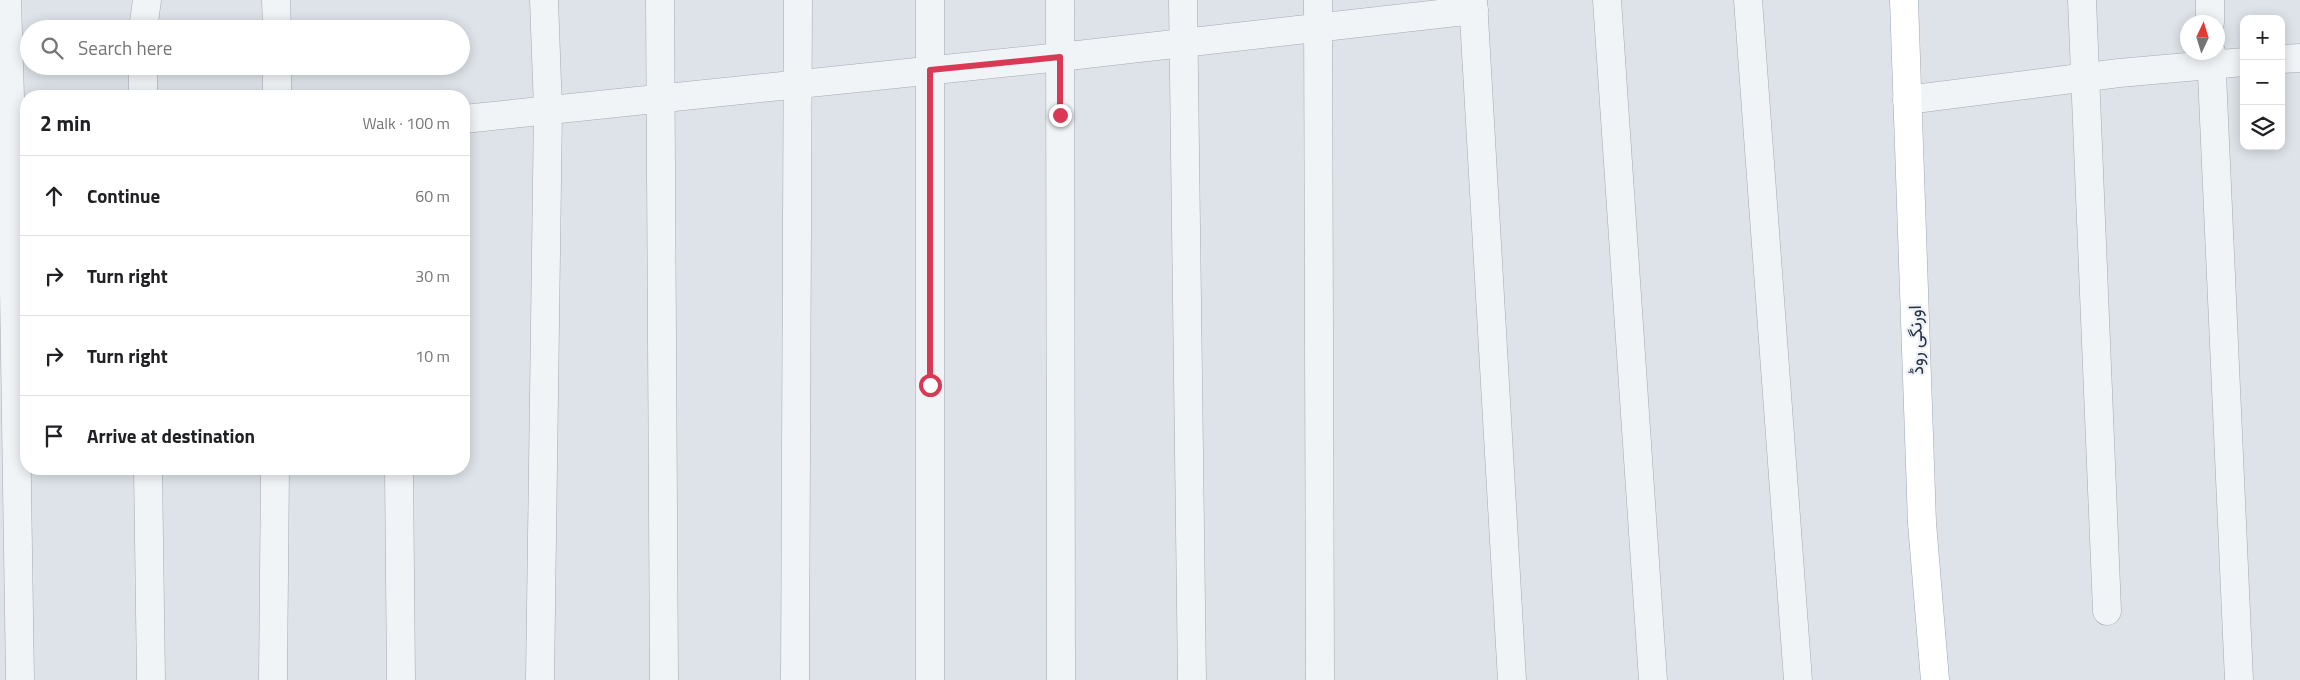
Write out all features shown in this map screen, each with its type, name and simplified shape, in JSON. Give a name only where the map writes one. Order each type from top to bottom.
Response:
[{"type":"main road","name":"اورنگی روڈ","points":[[1904,0],[1922,523],[1935,680]]},
{"type":"street","points":[[7,0],[13,162],[20,680]]},
{"type":"street","points":[[144,20],[147,0]]},
{"type":"street","points":[[276,0],[277,20]]},
{"type":"street","points":[[540,680],[548,110],[544,0]]},
{"type":"street","points":[[660,0],[664,680]]},
{"type":"street","points":[[794,680],[798,0]]},
{"type":"street","points":[[930,0],[930,680]]},
{"type":"street","points":[[1060,0],[1061,680]]},
{"type":"street","points":[[1183,0],[1192,680]]},
{"type":"street","points":[[1318,0],[1320,680]]},
{"type":"street","points":[[1607,0],[1653,680]]},
{"type":"street","points":[[1748,0],[1798,680]]},
{"type":"street","points":[[2082,0],[2083,77],[2107,611]]},
{"type":"street","points":[[2210,0],[2210,15]]},
{"type":"street","points":[[470,118],[1060,57],[1318,28],[1473,5],[1512,680]]},
{"type":"street","points":[[2285,59],[2300,58]]},
{"type":"street","points":[[1907,100],[2204,60]]},
{"type":"street","points":[[2211,60],[2239,680]]},
{"type":"street","points":[[2222,60],[2240,62]]},
{"type":"street","points":[[143,75],[143,90]]},
{"type":"street","points":[[277,75],[277,90]]},
{"type":"street","points":[[148,475],[151,680]]},
{"type":"street","points":[[273,680],[275,475]]},
{"type":"street","points":[[399,475],[401,680]]},
{"type":"route","points":[[930,385],[930,70],[1060,57],[1060,115]]}]
